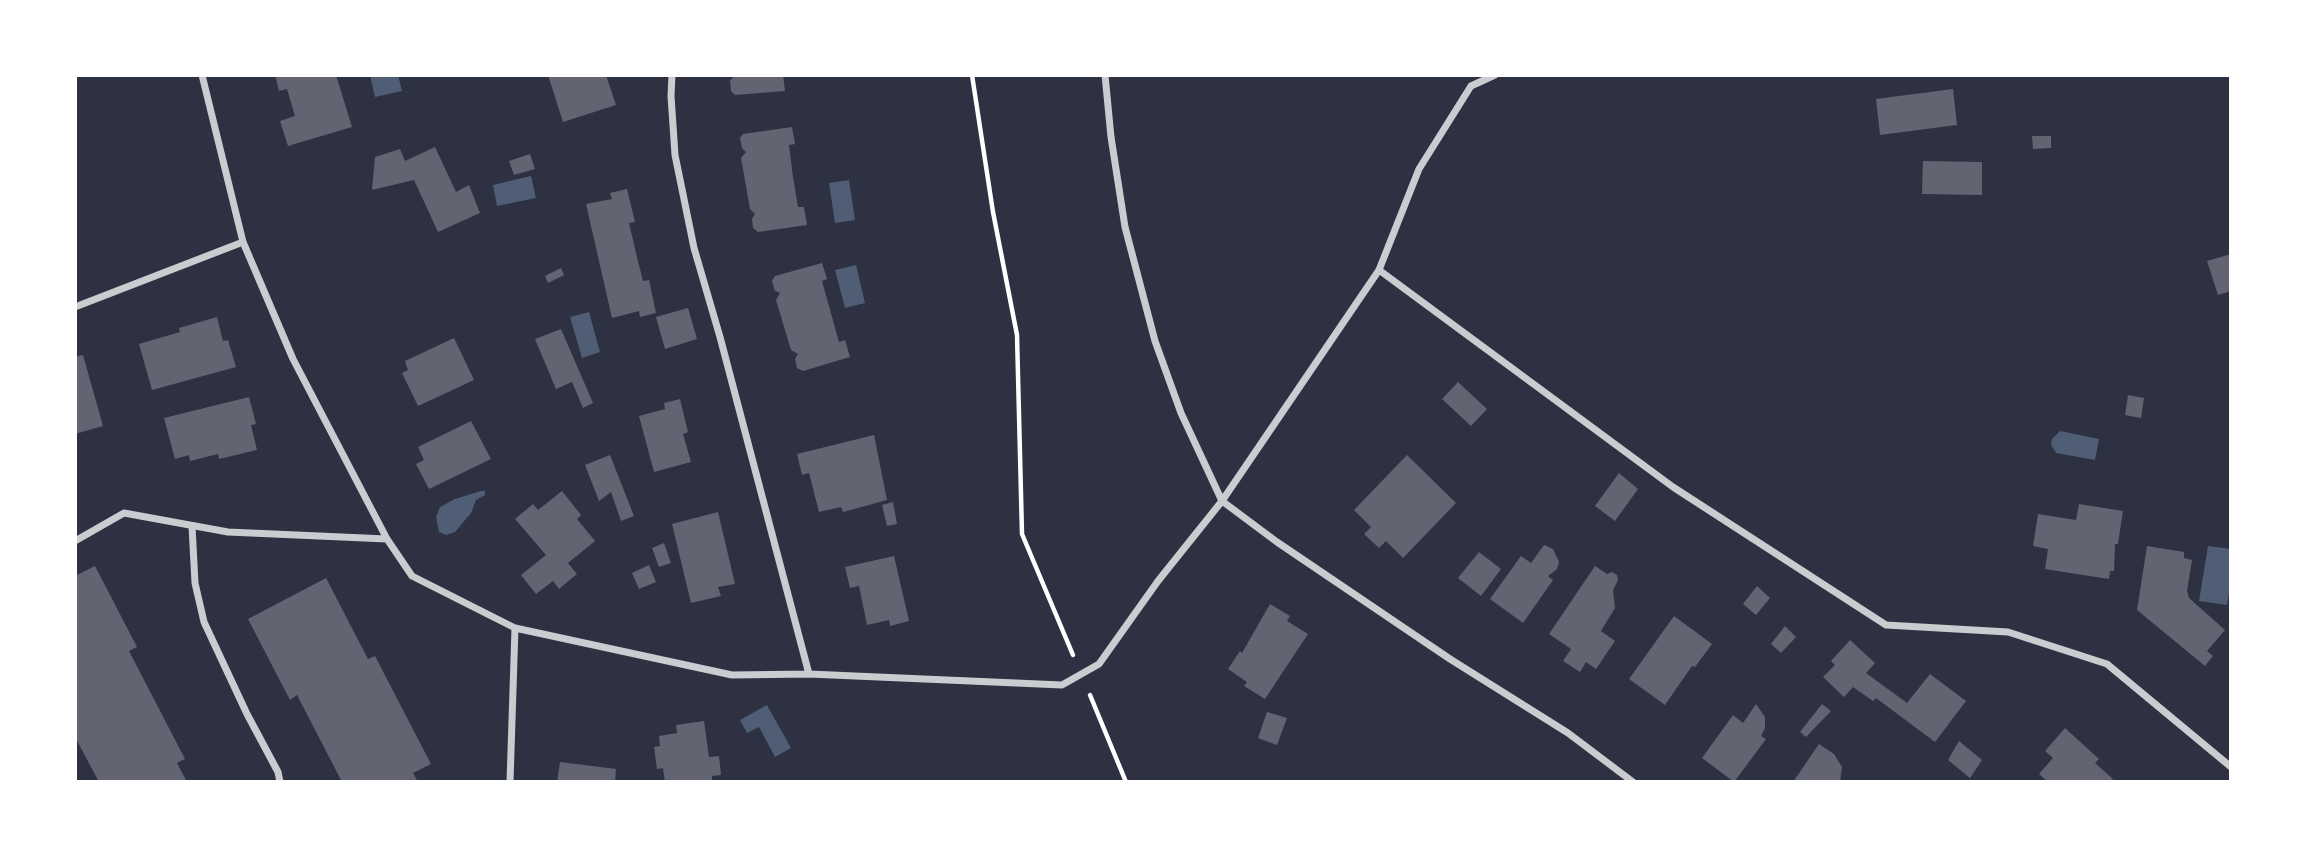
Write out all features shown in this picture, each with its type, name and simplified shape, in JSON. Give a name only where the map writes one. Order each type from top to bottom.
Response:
[{"type":"street","points":[[202,75],[243,242],[293,359],[387,539],[412,576],[515,628],[732,675],[809,674],[1062,685],[1099,664],[1158,580],[1222,501],[1379,270],[1419,169],[1471,86],[1495,75]]},
{"type":"street","points":[[672,75],[675,155],[694,248],[809,674]]},
{"type":"street","points":[[1105,75],[1111,137],[1125,227],[1155,341],[1181,413],[1222,501],[1450,659],[1567,733],[1633,782]]},
{"type":"street","points":[[75,307],[243,242]]},
{"type":"street","points":[[1379,270],[1673,486],[1886,625],[2008,632],[2107,664],[2231,767]]},
{"type":"street","points":[[75,541],[124,513],[228,533],[387,539]]},
{"type":"street","points":[[192,526],[195,583],[204,622],[247,714],[278,772],[280,782]]},
{"type":"street","points":[[510,782],[515,628]]},
{"type":"path","points":[[972,75],[993,212],[1017,335],[1022,534],[1126,782]]},
{"type":"water","points":[[370,75],[398,75],[402,91],[375,97]]},
{"type":"water","points":[[531,176],[536,198],[497,206],[493,185]]},
{"type":"water","points":[[849,180],[855,220],[835,223],[829,183]]},
{"type":"water","points":[[856,265],[865,303],[845,308],[835,270]]},
{"type":"water","points":[[589,312],[600,352],[582,358],[570,317]]},
{"type":"water","points":[[2060,431],[2099,439],[2095,460],[2056,453],[2051,445],[2052,439]]},
{"type":"water","points":[[485,491],[485,495],[476,500],[471,513],[455,532],[446,535],[439,532],[436,517],[440,507]]},
{"type":"water","points":[[2208,546],[2231,549],[2231,582],[2227,605],[2199,601]]},
{"type":"water","points":[[767,705],[791,748],[775,757],[759,727],[747,733],[740,720]]},
{"type":"building","points":[[275,75],[336,75],[352,127],[288,146],[280,121],[295,116],[287,89],[279,91]]},
{"type":"building","points":[[548,75],[606,75],[616,105],[563,122]]},
{"type":"building","points":[[735,75],[783,75],[785,91],[735,95],[731,91],[730,81]]},
{"type":"building","points":[[1953,89],[1957,125],[1880,135],[1876,99]]},
{"type":"building","points":[[792,127],[795,144],[789,145],[793,177],[798,207],[804,207],[807,225],[758,232],[753,228],[752,219],[755,214],[750,209],[741,158],[746,152],[742,148],[740,138],[743,134]]},
{"type":"building","points":[[2032,136],[2051,136],[2051,148],[2033,149]]},
{"type":"building","points":[[435,147],[456,192],[469,185],[480,213],[438,232],[414,180],[372,190],[375,157],[400,149],[405,161]]},
{"type":"building","points":[[530,154],[535,169],[514,175],[509,161]]},
{"type":"building","points":[[1923,161],[1982,162],[1982,195],[1922,194]]},
{"type":"building","points":[[627,189],[635,222],[629,223],[636,253],[643,281],[649,280],[656,313],[640,317],[639,311],[612,318],[586,204],[612,199],[610,193]]},
{"type":"building","points":[[2231,254],[2231,291],[2218,295],[2207,261]]},
{"type":"building","points":[[822,263],[827,279],[822,281],[839,342],[845,340],[850,357],[803,371],[797,368],[795,359],[798,354],[791,350],[776,300],[780,293],[775,291],[772,281],[775,276]]},
{"type":"building","points":[[561,268],[564,275],[548,283],[545,276]]},
{"type":"building","points":[[688,308],[697,339],[665,349],[656,317]]},
{"type":"building","points":[[217,317],[223,341],[228,340],[236,367],[152,390],[139,344]]},
{"type":"building","points":[[561,329],[593,403],[583,408],[572,382],[556,389],[535,339]]},
{"type":"building","points":[[454,338],[474,380],[418,406],[402,373],[408,370],[405,361]]},
{"type":"building","points":[[83,355],[103,426],[75,434],[75,357]]},
{"type":"building","points":[[1458,382],[1487,409],[1471,426],[1442,399]]},
{"type":"building","points":[[2128,395],[2144,398],[2141,418],[2125,415]]},
{"type":"building","points":[[249,397],[256,424],[251,425],[257,450],[219,459],[218,454],[190,461],[189,455],[175,459],[164,418]]},
{"type":"building","points":[[680,399],[688,432],[683,434],[691,462],[654,472],[639,416],[665,409],[664,403]]},
{"type":"building","points":[[471,421],[491,459],[429,489],[416,464],[424,460],[418,447]]},
{"type":"building","points":[[874,435],[887,500],[843,512],[841,507],[819,512],[809,473],[802,475],[797,454]]},
{"type":"building","points":[[610,455],[634,516],[621,521],[611,492],[599,501],[585,465]]},
{"type":"building","points":[[1407,455],[1456,503],[1403,558],[1386,541],[1379,548],[1364,534],[1371,527],[1354,510]]},
{"type":"building","points":[[1619,473],[1638,489],[1615,521],[1595,506]]},
{"type":"building","points":[[562,491],[581,515],[577,519],[595,541],[568,563],[577,574],[559,589],[553,581],[536,594],[521,575],[546,555],[515,519],[533,504],[538,510]]},
{"type":"building","points":[[893,502],[897,524],[887,526],[882,505]]},
{"type":"building","points":[[2079,504],[2123,511],[2118,544],[2115,544],[2114,571],[2110,571],[2109,579],[2045,569],[2048,549],[2033,546],[2038,514],[2076,520]]},
{"type":"building","points":[[718,512],[735,584],[718,587],[721,596],[691,603],[672,524]]},
{"type":"building","points":[[664,543],[671,563],[659,567],[652,548]]},
{"type":"building","points":[[1544,545],[1553,549],[1559,562],[1557,569],[1548,576],[1553,580],[1523,623],[1490,599],[1521,556],[1531,563]]},
{"type":"building","points":[[2147,546],[2184,552],[2184,558],[2192,560],[2187,591],[2189,598],[2225,630],[2207,651],[2213,656],[2205,666],[2137,610]]},
{"type":"building","points":[[1479,552],[1501,569],[1481,596],[1458,578]]},
{"type":"building","points":[[894,556],[909,621],[890,626],[889,620],[867,625],[859,586],[850,588],[845,567]]},
{"type":"building","points":[[649,565],[656,582],[639,589],[632,573]]},
{"type":"building","points":[[95,566],[137,647],[129,651],[185,759],[177,763],[187,782],[99,782],[75,737],[75,576]]},
{"type":"building","points":[[1595,566],[1607,574],[1612,572],[1617,575],[1618,580],[1613,590],[1615,608],[1601,631],[1615,641],[1596,669],[1586,662],[1580,672],[1563,661],[1571,649],[1549,634]]},
{"type":"building","points":[[326,578],[368,659],[375,656],[431,764],[413,773],[418,782],[342,782],[297,695],[290,700],[248,619]]},
{"type":"building","points":[[1757,586],[1770,598],[1756,615],[1743,604]]},
{"type":"building","points":[[1270,604],[1290,616],[1287,621],[1308,634],[1265,699],[1244,686],[1247,682],[1228,669],[1240,651],[1242,653]]},
{"type":"building","points":[[1674,616],[1712,644],[1695,667],[1692,666],[1665,705],[1629,679]]},
{"type":"building","points":[[1785,626],[1796,637],[1781,653],[1771,644]]},
{"type":"building","points":[[1850,640],[1875,663],[1866,673],[1907,703],[1930,674],[1966,701],[1935,742],[1876,698],[1873,701],[1853,687],[1844,697],[1823,677],[1835,665],[1831,661]]},
{"type":"building","points":[[1756,704],[1765,717],[1765,728],[1761,736],[1766,739],[1734,782],[1702,758],[1733,715],[1743,723]]},
{"type":"building","points":[[1822,704],[1831,711],[1806,737],[1800,732]]},
{"type":"building","points":[[1267,712],[1287,718],[1277,745],[1258,738]]},
{"type":"building","points":[[704,721],[709,757],[719,756],[721,775],[712,776],[712,780],[698,782],[665,782],[663,768],[657,769],[654,747],[660,746],[659,736],[677,733],[676,725]]},
{"type":"building","points":[[2065,728],[2099,759],[2095,763],[2113,779],[2110,782],[2048,782],[2039,774],[2053,758],[2045,751]]},
{"type":"building","points":[[1959,741],[1982,760],[1970,778],[1948,760]]},
{"type":"building","points":[[1819,744],[1834,754],[1842,767],[1840,782],[1793,782]]},
{"type":"building","points":[[560,762],[616,769],[615,782],[557,782]]}]
